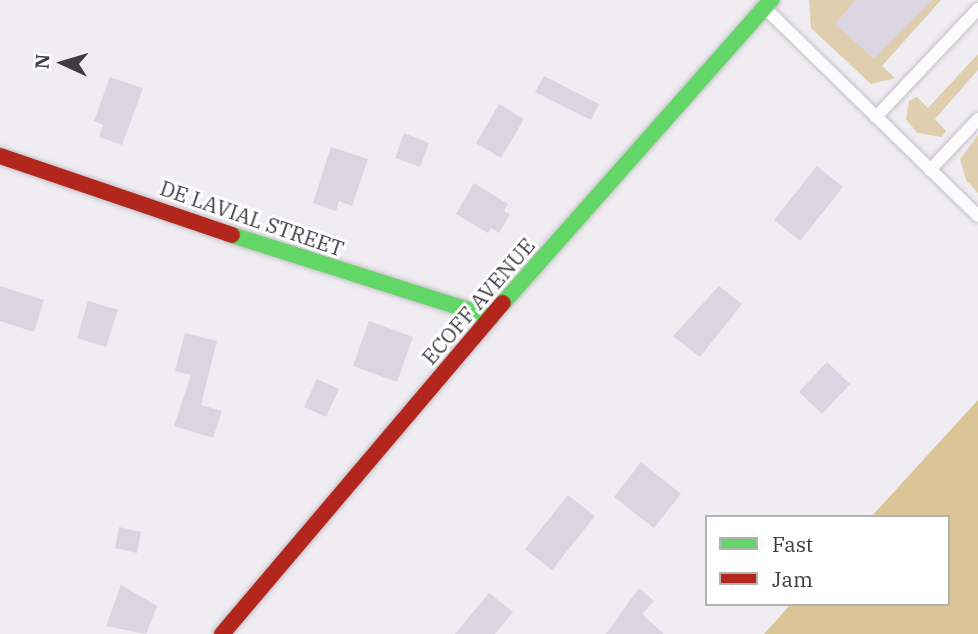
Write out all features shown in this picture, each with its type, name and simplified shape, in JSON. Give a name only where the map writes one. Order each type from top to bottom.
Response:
[{"type":"street","name":"ECOFF AVENUE","points":[[222,634],[491,317],[768,4]]},
{"type":"street","name":"DE LAVIAL STREET","points":[[0,156],[407,294],[491,317]]},
{"type":"lane","points":[[768,4],[876,117],[978,216]]},
{"type":"lane","points":[[876,117],[978,9]]},
{"type":"lane","points":[[930,170],[978,118]]},
{"type":"shaded area","points":[[809,0],[941,0],[882,66],[895,78],[871,84],[811,28]]},
{"type":"shaded area","points":[[978,54],[978,70],[935,119],[946,131],[942,137],[917,133],[906,119],[909,101],[917,97],[928,108]]},
{"type":"shaded area","points":[[978,135],[978,193],[966,180],[960,159]]},
{"type":"shaded area","points":[[978,400],[978,634],[764,634],[789,606],[950,606],[950,515],[873,515]]},
{"type":"building","points":[[855,0],[932,0],[874,59],[835,24]]},
{"type":"building","points":[[544,76],[599,104],[591,120],[535,92]]},
{"type":"building","points":[[110,77],[143,88],[122,145],[99,137],[103,125],[94,121]]},
{"type":"building","points":[[499,104],[524,119],[501,158],[476,143]]},
{"type":"building","points":[[404,133],[429,143],[420,167],[395,158]]},
{"type":"building","points":[[331,147],[368,159],[352,206],[339,201],[336,211],[313,203]]},
{"type":"building","points":[[817,166],[843,187],[800,241],[774,220]]},
{"type":"building","points":[[474,183],[508,204],[504,211],[510,214],[499,233],[491,228],[488,233],[456,214]]},
{"type":"building","points":[[0,286],[44,300],[34,332],[0,321]]},
{"type":"building","points":[[719,286],[742,304],[700,357],[673,336]]},
{"type":"building","points":[[88,301],[118,310],[106,347],[77,338]]},
{"type":"building","points":[[369,321],[413,337],[397,382],[353,366]]},
{"type":"building","points":[[185,333],[217,341],[201,405],[222,411],[213,438],[174,426],[191,375],[175,371]]},
{"type":"building","points":[[827,362],[850,384],[822,414],[799,392]]},
{"type":"building","points":[[317,379],[339,389],[326,417],[304,407]]},
{"type":"building","points":[[641,462],[681,494],[654,528],[614,497]]},
{"type":"building","points":[[568,495],[595,516],[552,570],[525,549]]},
{"type":"building","points":[[119,527],[141,532],[137,553],[115,548]]},
{"type":"building","points":[[121,585],[157,606],[146,634],[106,626]]},
{"type":"building","points":[[639,588],[654,601],[642,614],[664,634],[606,634]]},
{"type":"building","points":[[489,593],[513,612],[495,634],[455,634]]},
{"type":"traffic: fast","points":[[503,303],[771,0]]},
{"type":"traffic: fast","points":[[232,235],[491,317]]},
{"type":"traffic: jam","points":[[0,156],[232,235]]},
{"type":"traffic: jam","points":[[222,634],[503,303]]}]
